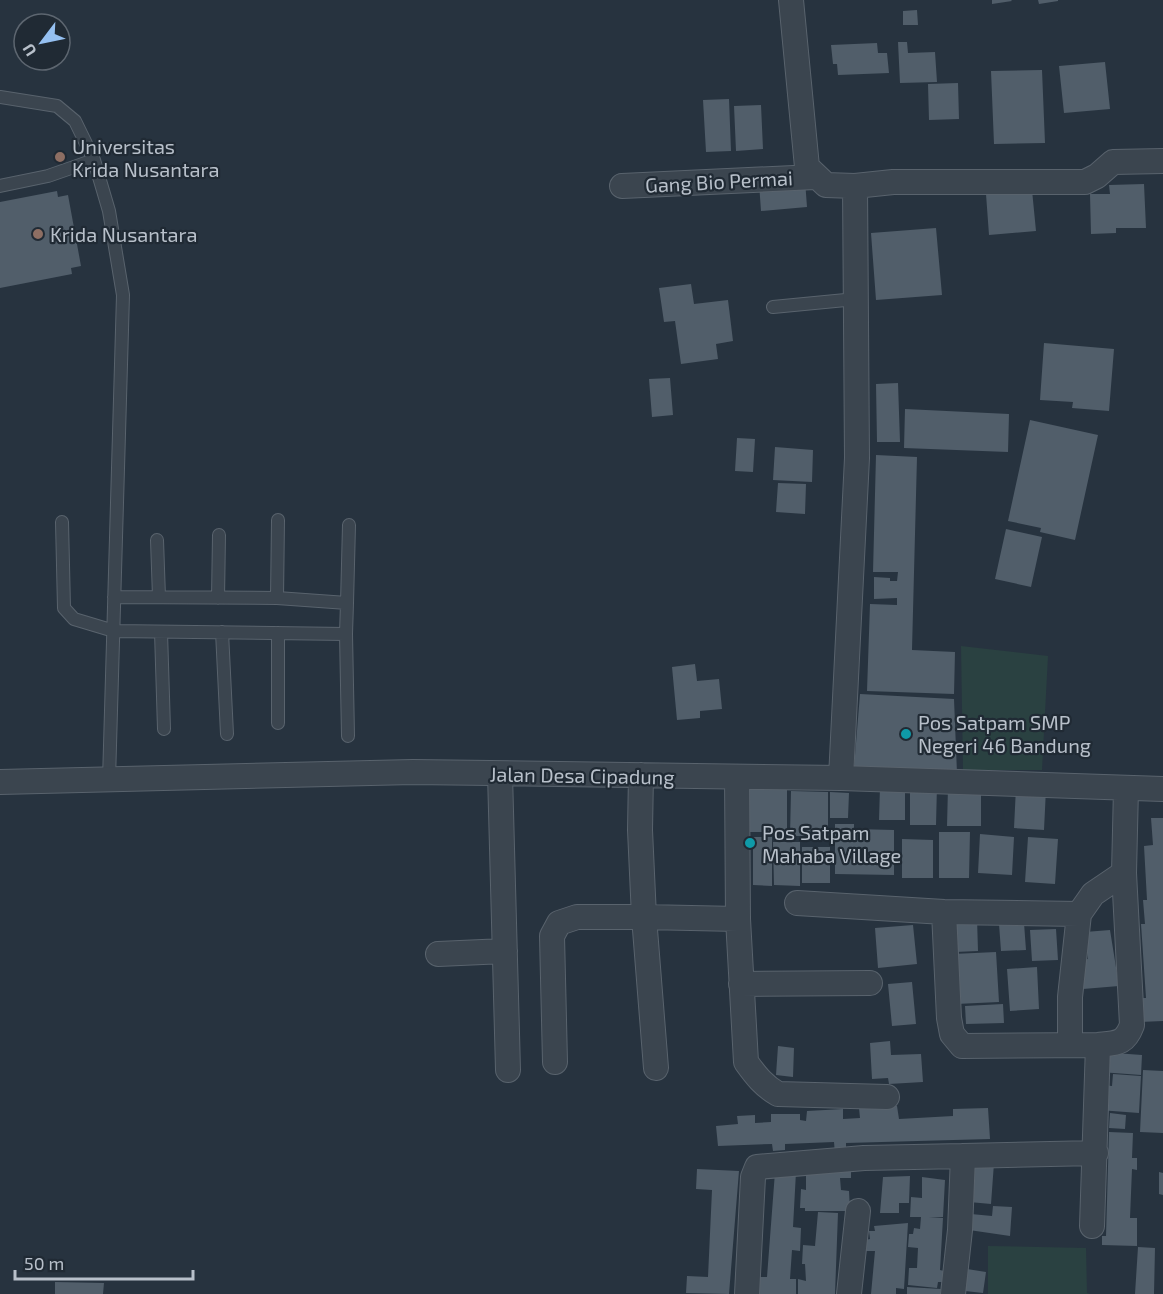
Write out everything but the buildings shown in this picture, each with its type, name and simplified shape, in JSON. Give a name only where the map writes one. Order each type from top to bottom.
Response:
[{"type":"street","points":[[791,0],[807,167],[826,186],[893,182],[1085,182],[1097,176],[1113,162],[1163,161]]},
{"type":"street","name":"Gang Bio Permai","points":[[622,186],[815,177]]},
{"type":"street","points":[[841,778],[857,458],[855,186]]},
{"type":"street","name":"Jalan Desa Cipadung","points":[[0,782],[377,773],[841,778],[1163,789]]},
{"type":"street","points":[[500,774],[508,1070]]},
{"type":"street","points":[[641,776],[640,830],[644,917],[656,1068]]},
{"type":"street","points":[[737,777],[738,919],[746,1062],[766,1087],[778,1094],[887,1096]]},
{"type":"street","points":[[944,912],[949,1018],[952,1034],[962,1046],[1120,1043],[1127,1038],[1132,1025],[1124,873],[1125,788]]},
{"type":"street","points":[[1070,1045],[1070,997],[1079,914],[1093,894],[1124,873]]},
{"type":"street","points":[[797,903],[944,912],[1079,914]]},
{"type":"street","points":[[555,1062],[552,936],[559,923],[577,917],[738,919]]},
{"type":"street","points":[[438,954],[505,951]]},
{"type":"street","points":[[741,984],[870,983]]},
{"type":"street","points":[[1092,1226],[1098,1045]]},
{"type":"street","points":[[747,1294],[753,1177],[757,1167],[864,1158],[1096,1153]]},
{"type":"street","points":[[953,1294],[960,1230],[963,1156]]},
{"type":"street","points":[[849,1294],[858,1211]]},
{"type":"lane","points":[[0,97],[57,106],[75,121],[94,160],[109,211],[123,295],[109,780]]},
{"type":"lane","points":[[0,186],[48,176],[94,160]]},
{"type":"lane","points":[[773,307],[855,299]]},
{"type":"lane","points":[[277,598],[278,520]]},
{"type":"lane","points":[[62,522],[63,608],[74,619],[114,631],[346,634]]},
{"type":"lane","points":[[348,736],[346,634],[349,525]]},
{"type":"lane","points":[[218,598],[219,535]]},
{"type":"lane","points":[[157,540],[159,597]]},
{"type":"lane","points":[[114,597],[277,598],[347,603]]},
{"type":"lane","points":[[161,632],[164,729]]},
{"type":"lane","points":[[222,632],[227,734]]},
{"type":"lane","points":[[278,633],[278,723]]},
{"type":"green space","points":[[961,646],[1048,656],[1042,770],[963,770]]},
{"type":"green space","points":[[988,1246],[1086,1248],[1087,1293],[1090,1294],[988,1294]]},
{"type":"place","name":"Universitas Krida Nusantara","points":[[60,157]]},
{"type":"place","name":"Krida Nusantara","points":[[38,234]]},
{"type":"place","name":"Pos Satpam SMP Negeri 46 Bandung","points":[[906,734]]},
{"type":"place","name":"Pos Satpam Mahaba Village","points":[[750,843]]}]
